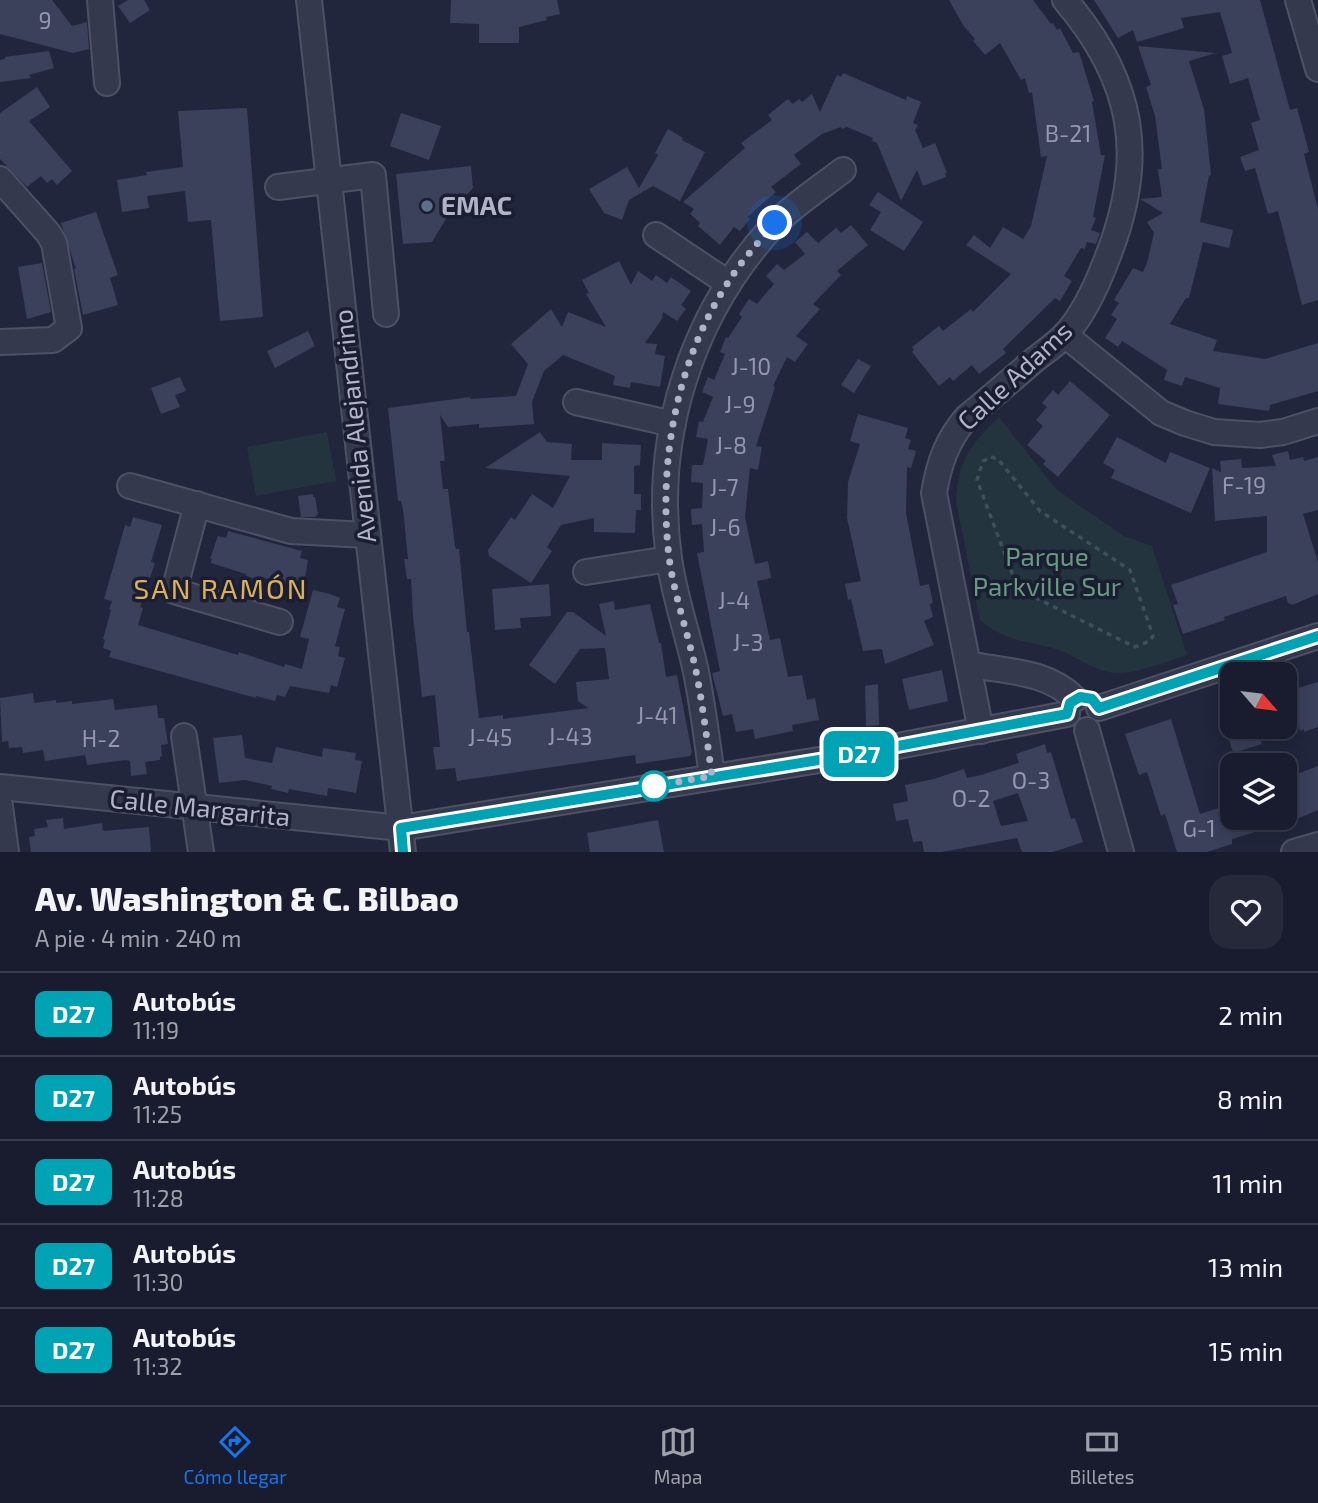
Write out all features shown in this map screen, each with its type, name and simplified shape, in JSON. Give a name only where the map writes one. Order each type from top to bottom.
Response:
[{"type":"street","points":[[100,0],[107,83]]},
{"type":"street","name":"Avenida Alejandrino","points":[[309,0],[402,840]]},
{"type":"street","name":"Calle Adams","points":[[981,731],[934,493],[944,452],[955,430],[967,417],[1065,335],[1090,296],[1117,232],[1128,190],[1130,150],[1120,89],[1103,52],[1083,21],[1065,0]]},
{"type":"street","points":[[1298,0],[1318,69]]},
{"type":"street","points":[[712,776],[696,672],[669,559],[667,467],[673,424],[690,359],[728,283],[775,223],[843,170]]},
{"type":"street","points":[[278,187],[373,175],[386,314]]},
{"type":"street","points":[[0,179],[54,243],[69,321],[69,328],[53,340],[0,342]]},
{"type":"street","points":[[656,235],[728,283]]},
{"type":"street","points":[[1065,335],[1161,413],[1185,424],[1214,432],[1260,435],[1283,432],[1318,421]]},
{"type":"street","points":[[576,402],[673,424]]},
{"type":"street","points":[[130,486],[291,531],[367,535]]},
{"type":"street","points":[[197,504],[174,591],[280,622]]},
{"type":"street","points":[[586,572],[669,559]]},
{"type":"street","points":[[1099,708],[1318,636]]},
{"type":"street","points":[[968,664],[1028,673],[1065,689],[1071,707],[1068,720],[1075,728],[1087,730],[1099,719],[1096,702],[1086,697],[1071,707]]},
{"type":"street","name":"Calle Margarita","points":[[0,787],[193,807],[402,840],[712,776],[981,731],[1071,707]]},
{"type":"street","points":[[1087,730],[1121,852]]},
{"type":"street","points":[[184,736],[201,852]]},
{"type":"street","points":[[0,806],[6,852]]},
{"type":"street","points":[[1294,852],[1318,845]]},
{"type":"path","points":[[986,458],[998,459],[1040,511],[1132,573],[1153,636],[1150,641],[1135,647],[1018,589],[977,484],[980,467],[986,458]]},
{"type":"green space","name":"Parque Parkville Sur","points":[[999,417],[1057,490],[1124,536],[1152,546],[1187,655],[1132,672],[1108,672],[1064,652],[1002,634],[980,620],[956,502],[957,488],[967,455]]},
{"type":"green space","points":[[327,432],[336,481],[256,496],[247,447]]},
{"type":"building","points":[[0,0],[52,0],[72,26],[87,22],[89,49],[73,53],[0,34]]},
{"type":"building","points":[[128,0],[144,0],[150,10],[130,23],[118,6]]},
{"type":"building","points":[[451,0],[557,0],[560,14],[519,27],[519,43],[479,43],[479,24],[450,23]]},
{"type":"building","points":[[949,0],[1033,0],[1051,24],[1053,23],[1057,30],[1060,28],[1073,53],[1079,52],[1094,101],[1092,102],[1101,155],[1105,155],[1093,217],[1096,218],[1091,230],[1100,233],[1096,244],[1087,242],[1085,249],[1081,248],[1064,276],[1072,281],[1060,301],[1055,298],[1003,349],[1006,353],[979,374],[972,365],[953,381],[950,377],[939,386],[912,352],[912,347],[939,326],[943,331],[971,309],[973,312],[1011,274],[966,245],[974,235],[990,248],[1003,227],[1023,239],[1031,226],[1047,156],[1041,157],[1032,92],[1029,93],[1025,78],[1021,80],[1000,43],[985,55],[973,41],[975,39],[963,25]]},
{"type":"building","points":[[1094,0],[1260,0],[1290,110],[1297,108],[1309,152],[1304,154],[1318,209],[1318,300],[1302,305],[1278,211],[1268,214],[1255,168],[1245,171],[1240,157],[1259,150],[1251,123],[1260,120],[1248,78],[1230,84],[1222,56],[1232,53],[1220,12],[1181,18],[1184,28],[1137,42],[1133,30],[1118,38]]},
{"type":"building","points":[[1138,46],[1216,53],[1189,61],[1204,109],[1211,175],[1200,222],[1233,230],[1229,248],[1203,242],[1189,298],[1186,298],[1170,324],[1217,340],[1213,351],[1265,359],[1318,343],[1318,391],[1270,405],[1269,411],[1218,404],[1220,388],[1185,377],[1182,386],[1164,380],[1167,370],[1122,341],[1118,347],[1105,338],[1117,319],[1111,315],[1119,303],[1114,300],[1133,268],[1143,272],[1147,263],[1154,233],[1147,222],[1163,213],[1140,199],[1162,197],[1158,169],[1162,169],[1155,116],[1146,87],[1151,85]]},
{"type":"building","points":[[49,51],[54,68],[29,75],[31,78],[0,82],[0,60]]},
{"type":"building","points":[[843,73],[906,100],[907,96],[921,102],[913,123],[918,125],[915,130],[923,148],[935,143],[947,173],[946,177],[923,186],[917,170],[901,201],[877,143],[872,141],[873,138],[841,127],[822,134],[794,155],[801,164],[771,187],[776,192],[747,217],[750,219],[740,231],[734,227],[720,245],[698,226],[700,223],[690,214],[694,209],[683,202],[745,148],[741,143],[772,120],[768,115],[788,99],[793,104],[799,99],[802,102],[812,94],[820,112],[837,75],[841,77]]},
{"type":"building","points":[[37,87],[50,107],[29,121],[72,171],[57,185],[52,179],[47,183],[41,176],[27,187],[0,159],[0,113]]},
{"type":"building","points":[[247,108],[263,317],[220,321],[211,220],[188,222],[185,191],[147,196],[149,208],[122,212],[117,180],[147,175],[146,172],[183,167],[178,111]]},
{"type":"building","points":[[401,113],[441,126],[429,160],[390,146]]},
{"type":"building","points":[[668,129],[705,152],[680,201],[653,186],[629,200],[622,220],[604,213],[589,189],[627,167],[639,188],[658,155],[655,153]]},
{"type":"building","name":"EMAC","points":[[471,166],[473,188],[449,214],[432,242],[403,244],[396,174]]},
{"type":"building","points":[[878,192],[923,222],[904,251],[870,230],[881,212],[869,205]]},
{"type":"building","points":[[96,212],[118,275],[110,278],[118,305],[83,315],[76,269],[61,223]]},
{"type":"building","points":[[851,225],[868,245],[837,271],[841,275],[813,304],[820,309],[796,336],[808,344],[795,362],[787,357],[773,386],[775,387],[756,446],[762,447],[758,470],[750,468],[745,517],[755,564],[768,561],[771,578],[757,581],[770,640],[780,638],[788,677],[802,675],[807,700],[815,698],[819,720],[792,725],[793,731],[755,739],[753,729],[736,732],[732,714],[723,716],[712,673],[720,671],[697,553],[704,552],[702,524],[692,525],[691,509],[702,508],[703,483],[691,482],[692,465],[703,465],[708,439],[696,437],[699,421],[703,422],[713,397],[702,392],[708,377],[714,380],[725,354],[720,352],[726,337],[728,338],[742,317],[739,314],[749,299],[757,304],[774,284],[766,276],[777,264],[784,270],[805,254],[795,242],[807,232],[818,243],[836,228],[841,233]]},
{"type":"building","points":[[619,261],[631,285],[638,271],[652,281],[656,275],[667,283],[671,277],[691,291],[681,305],[686,309],[677,321],[663,312],[662,319],[645,343],[657,344],[655,354],[665,356],[660,387],[631,382],[630,388],[613,385],[615,376],[563,355],[544,371],[532,402],[534,424],[448,427],[440,415],[445,461],[440,461],[443,489],[448,489],[455,546],[459,549],[479,718],[503,715],[503,719],[588,708],[578,701],[576,682],[609,679],[605,648],[580,649],[555,684],[529,665],[567,612],[573,612],[606,636],[599,604],[614,601],[615,610],[650,604],[661,643],[666,677],[677,675],[692,752],[690,756],[636,764],[635,755],[457,781],[455,768],[436,770],[433,747],[440,747],[435,695],[422,697],[411,579],[407,579],[404,559],[408,559],[403,509],[401,501],[398,501],[388,408],[470,397],[516,396],[528,364],[511,344],[551,309],[562,327],[568,312],[606,327],[586,294],[589,293],[582,280]]},
{"type":"building","points":[[42,263],[51,312],[27,319],[18,267]]},
{"type":"building","points":[[308,331],[315,346],[275,368],[267,351]]},
{"type":"building","points":[[858,359],[871,366],[854,393],[841,385]]},
{"type":"building","points":[[180,377],[186,391],[175,395],[180,407],[161,414],[151,388]]},
{"type":"building","points":[[1070,381],[1110,415],[1058,477],[1043,464],[1046,461],[1027,445],[1043,426],[1036,420],[1047,407],[1042,403],[1053,390],[1058,395]]},
{"type":"building","points":[[858,414],[908,428],[905,438],[911,440],[908,449],[916,451],[911,468],[907,467],[906,513],[920,586],[929,584],[933,603],[930,604],[933,617],[924,621],[934,645],[885,664],[882,649],[863,651],[845,584],[861,581],[847,518],[848,482],[860,444],[850,441]]},
{"type":"building","points":[[540,432],[547,442],[572,444],[571,460],[602,460],[602,443],[641,445],[640,465],[634,466],[634,494],[641,494],[641,510],[636,510],[635,533],[594,532],[594,518],[561,525],[547,547],[552,551],[531,583],[489,556],[488,550],[511,517],[515,520],[532,494],[553,508],[570,476],[485,468]]},
{"type":"building","points":[[1117,437],[1166,463],[1170,452],[1210,468],[1191,513],[1111,478],[1115,470],[1103,463]]},
{"type":"building","points":[[1288,451],[1290,460],[1303,457],[1304,461],[1318,457],[1318,510],[1303,514],[1318,562],[1318,594],[1292,605],[1288,603],[1286,596],[1183,634],[1173,605],[1178,604],[1171,585],[1267,552],[1267,516],[1215,521],[1212,468],[1221,472],[1220,461],[1241,459],[1242,468],[1276,466],[1272,455]]},
{"type":"building","points":[[313,494],[318,514],[315,517],[301,517],[298,496]]},
{"type":"building","points":[[133,517],[162,525],[151,562],[155,563],[140,607],[143,608],[138,625],[238,655],[239,652],[284,667],[285,664],[302,669],[309,639],[300,637],[313,590],[330,594],[340,598],[337,607],[345,609],[335,646],[340,647],[338,656],[345,658],[337,687],[331,685],[329,693],[290,686],[285,697],[277,695],[275,701],[109,657],[111,651],[103,648],[103,639],[112,601],[104,599],[125,525],[130,527]]},
{"type":"building","points":[[228,531],[302,551],[300,558],[308,560],[303,589],[264,578],[263,581],[211,563],[218,536],[226,538]]},
{"type":"building","points":[[549,584],[551,616],[520,618],[521,628],[495,630],[492,589]]},
{"type":"building","points":[[942,670],[948,701],[909,710],[902,679]]},
{"type":"building","points":[[1318,682],[1318,727],[1304,732],[1304,729],[1300,731],[1297,721],[1297,688]]},
{"type":"building","points":[[878,684],[879,725],[866,726],[865,686]]},
{"type":"building","points":[[33,693],[34,703],[56,700],[56,703],[72,701],[72,704],[113,699],[115,710],[157,705],[158,718],[164,718],[168,744],[161,745],[160,760],[145,762],[147,774],[131,776],[130,761],[126,760],[87,765],[85,755],[45,761],[43,750],[23,753],[22,747],[9,748],[8,741],[2,742],[0,698]]},
{"type":"building","points":[[1171,719],[1200,814],[1220,808],[1220,830],[1262,830],[1232,839],[1232,844],[1207,852],[1177,852],[1165,814],[1161,816],[1147,772],[1139,775],[1125,734]]},
{"type":"building","points":[[242,735],[245,758],[272,763],[276,747],[322,757],[323,748],[356,753],[355,760],[362,761],[356,793],[328,788],[327,796],[289,789],[288,793],[245,780],[219,783],[213,738]]},
{"type":"building","points":[[1229,739],[1260,739],[1262,744],[1233,753]]},
{"type":"building","points":[[1045,744],[1047,753],[1051,752],[1071,819],[1075,818],[1083,842],[1053,852],[1022,852],[1017,838],[942,852],[924,852],[922,841],[913,842],[908,819],[896,821],[893,804],[908,801],[905,785],[964,769],[967,778],[981,775],[1019,763],[1016,754]],"holes":[[[1018,793],[1028,821],[1001,826],[993,801]]]},
{"type":"building","points":[[1318,766],[1318,810],[1297,819],[1297,774]]},
{"type":"building","points":[[63,818],[64,829],[102,823],[103,831],[149,827],[151,852],[31,852],[29,837],[35,836],[34,829],[48,827],[46,820]]},
{"type":"building","points":[[658,820],[664,852],[590,852],[587,833]]},
{"type":"bus line","name":"D27","points":[[403,852],[401,828],[981,731],[1067,714],[1070,703],[1080,697],[1092,699],[1099,708],[1318,636]]},
{"type":"place","name":"EMAC","points":[[427,206]]},
{"type":"district","name":"SAN RAMÓN","points":[[221,589]]},
{"type":"route","points":[[654,786],[712,776],[696,672],[669,559],[667,467],[673,424],[690,359],[710,316],[728,283],[775,223]]}]
